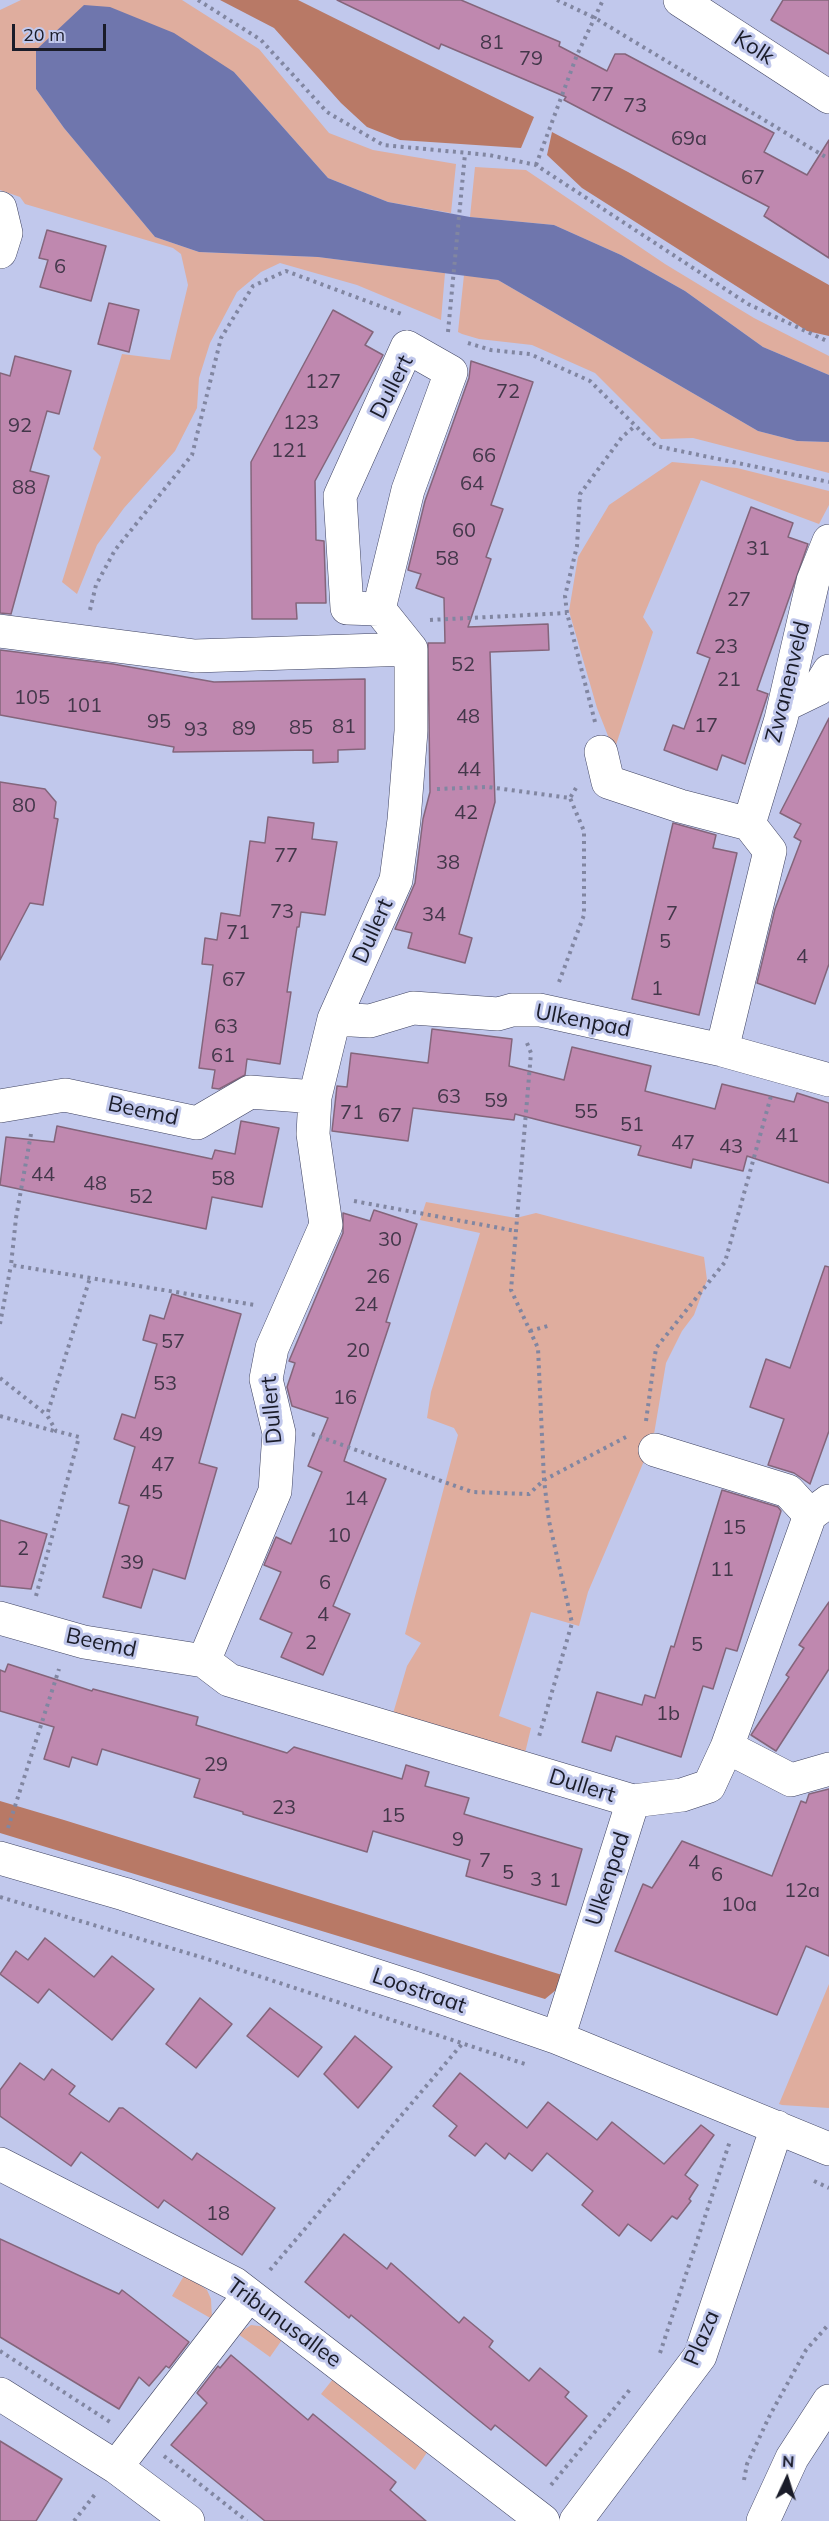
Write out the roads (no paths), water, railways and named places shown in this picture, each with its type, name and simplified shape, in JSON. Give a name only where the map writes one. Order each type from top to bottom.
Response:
[{"type":"street","name":"Kolk","points":[[680,0],[829,97]]},
{"type":"street","points":[[0,208],[6,233],[0,252]]},
{"type":"street","name":"Dullert","points":[[407,347],[451,372],[408,490],[384,616],[347,608],[340,496],[407,347]]},
{"type":"street","name":"Zwanenveld","points":[[749,824],[785,705],[813,581],[829,541]]},
{"type":"street","points":[[384,616],[411,649]]},
{"type":"street","points":[[0,631],[195,656],[411,649]]},
{"type":"street","name":"Dullert","points":[[411,649],[411,731],[396,880],[334,1019],[315,1097],[313,1134],[326,1225],[272,1348],[266,1379],[279,1433],[275,1491],[204,1661],[229,1680],[633,1801]]},
{"type":"street","points":[[785,705],[818,689],[829,671]]},
{"type":"street","points":[[600,749],[608,782],[680,806],[749,824],[770,851],[722,1050]]},
{"type":"street","name":"Ulkenpad","points":[[334,1019],[370,1021],[413,1008],[498,1014],[512,1010],[548,1011],[722,1050],[829,1080]]},
{"type":"street","name":"Beemd","points":[[0,1106],[65,1095],[197,1123],[250,1092],[315,1097]]},
{"type":"street","name":"Ulkenpad","points":[[558,2038],[633,1801],[682,1795],[709,1786],[727,1747],[819,1508],[788,1491],[645,1437]]},
{"type":"street","name":"Beemd","points":[[14,1622],[84,1642],[204,1661]]},
{"type":"street","points":[[727,1747],[791,1780],[829,1769]]},
{"type":"street","name":"Loostraat","points":[[4,1845],[124,1894],[558,2038],[829,2149]]},
{"type":"street","name":"Plaza","points":[[576,2521],[700,2356],[777,2127]]},
{"type":"street","name":"Tribunusallee","points":[[0,2164],[236,2284],[536,2516]]},
{"type":"street","points":[[116,2467],[249,2295]]},
{"type":"street","points":[[0,2394],[116,2467],[188,2521]]},
{"type":"street","points":[[763,2521],[792,2458],[829,2401]]},
{"type":"water","points":[[84,5],[110,7],[174,33],[234,72],[328,178],[388,202],[470,217],[554,225],[621,255],[685,291],[763,347],[829,375],[829,442],[797,441],[758,431],[498,280],[318,257],[199,252],[155,237],[64,128],[36,89],[36,50]]}]
